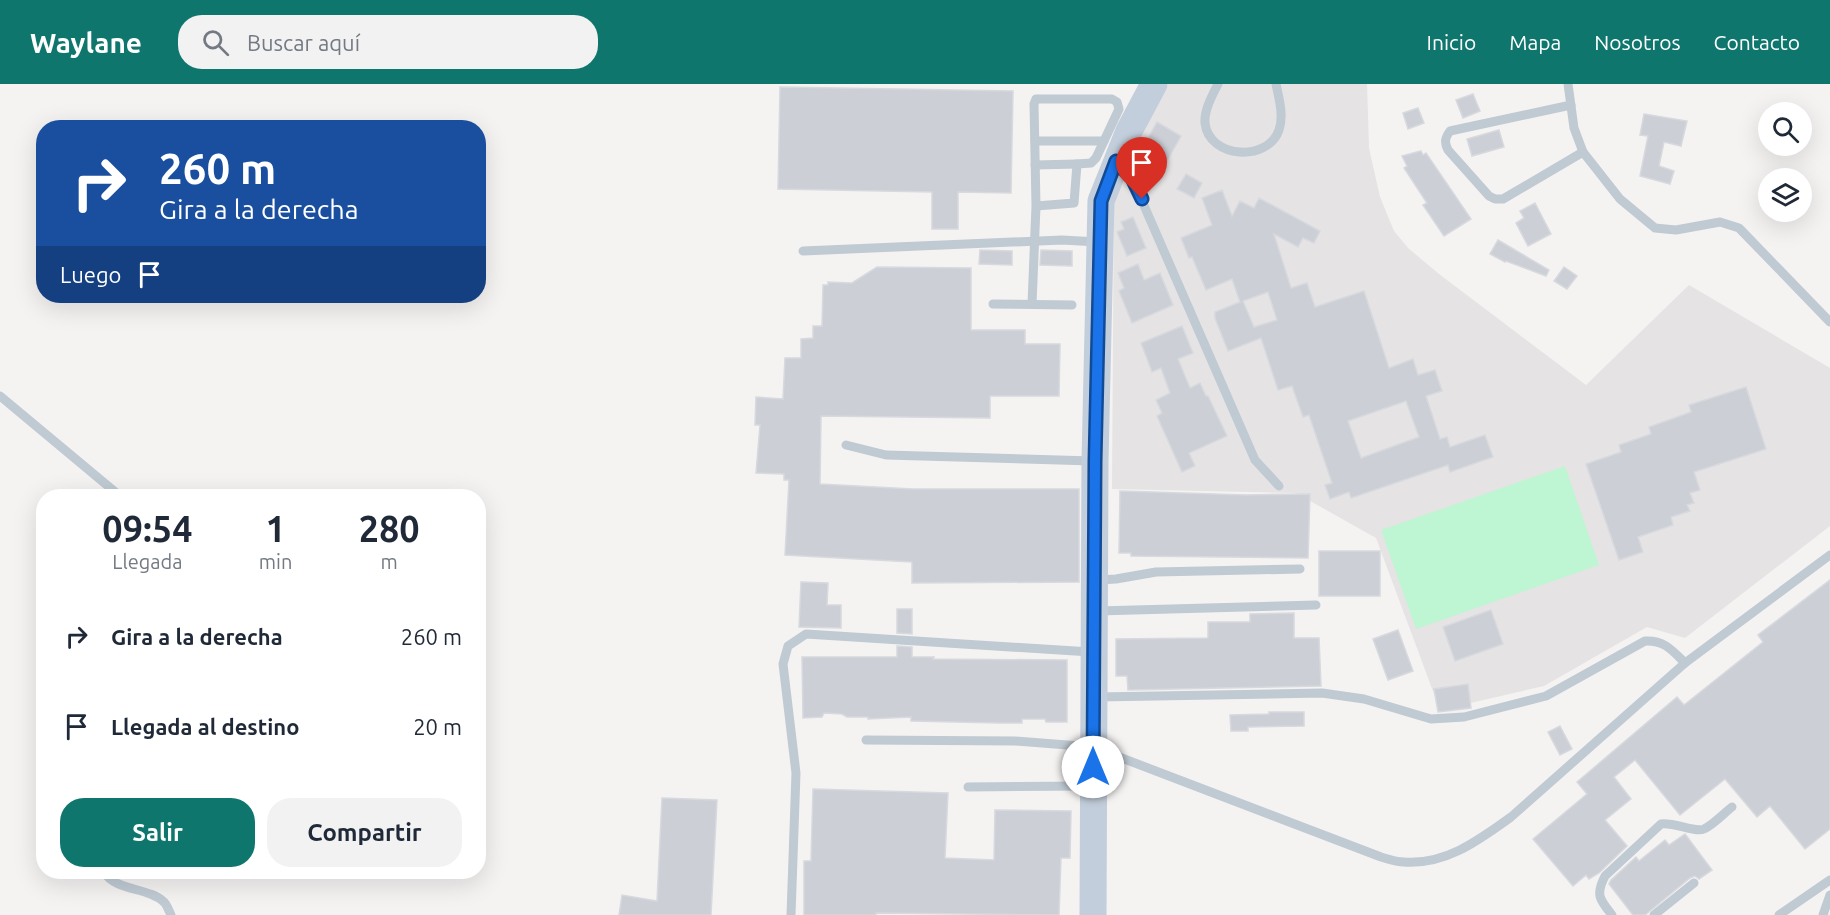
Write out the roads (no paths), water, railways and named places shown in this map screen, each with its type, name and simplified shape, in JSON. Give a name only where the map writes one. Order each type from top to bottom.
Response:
[{"type":"street","points":[[1093,915],[1095,461],[1101,201],[1110,151],[1129,131],[1154,84]]},
{"type":"lane","points":[[1218,84],[1207,108],[1205,122],[1208,135],[1225,149],[1245,152],[1270,143],[1278,132],[1281,118],[1276,84]]},
{"type":"lane","points":[[1568,84],[1574,128],[1583,152],[1620,199],[1655,228],[1676,230],[1720,222],[1739,228],[1830,322]]},
{"type":"lane","points":[[1032,304],[1036,206],[1035,165],[1035,141],[1034,104],[1036,99],[1112,99],[1117,102],[1119,109],[1110,151],[1091,162],[1035,165]]},
{"type":"lane","points":[[1570,105],[1450,131],[1445,143],[1448,150],[1489,196],[1496,199],[1503,199],[1583,152]]},
{"type":"lane","points":[[1035,141],[1110,151],[1132,178],[1255,460],[1279,486]]},
{"type":"lane","points":[[1036,206],[1074,203],[1077,164]]},
{"type":"lane","points":[[803,251],[1034,242],[1100,242]]},
{"type":"lane","points":[[993,304],[1072,305]]},
{"type":"lane","points":[[0,396],[112,489]]},
{"type":"lane","points":[[846,446],[886,455],[1095,461]]},
{"type":"lane","points":[[866,740],[1015,741],[1093,747],[1381,857],[1404,862],[1432,860],[1455,853],[1511,817],[1685,663],[1830,555]]},
{"type":"lane","points":[[1095,580],[1156,572],[1300,569]]},
{"type":"lane","points":[[1094,611],[1316,605]]},
{"type":"lane","points":[[790,915],[796,773],[783,664],[788,646],[806,634],[1094,652]]},
{"type":"lane","points":[[1094,697],[1322,693],[1364,699],[1431,718],[1464,717],[1546,696],[1645,641],[1655,640],[1667,645],[1685,663]]},
{"type":"lane","points":[[968,787],[1093,786]]},
{"type":"lane","points":[[1612,915],[1602,903],[1599,887],[1605,876],[1661,824],[1704,829],[1732,807]]},
{"type":"lane","points":[[109,879],[164,902],[171,915]]},
{"type":"lane","points":[[1779,915],[1830,879]]},
{"type":"lane","points":[[1654,915],[1694,883]]},
{"type":"lane","points":[[1823,915],[1830,895]]}]
